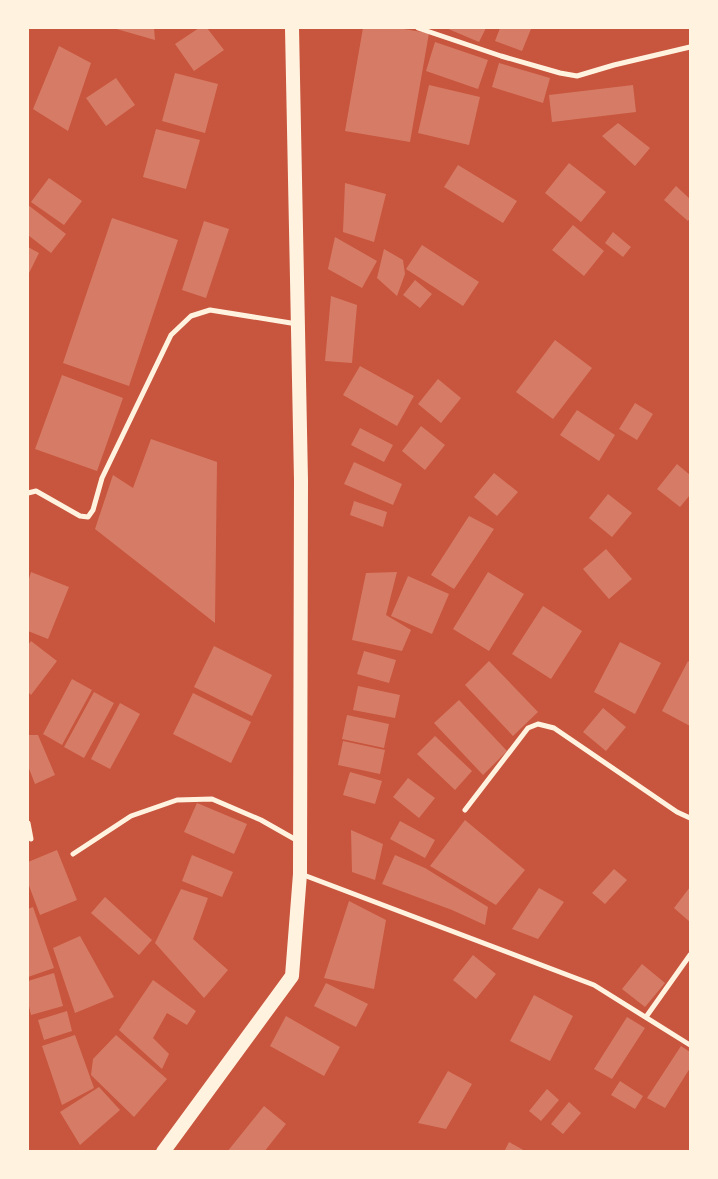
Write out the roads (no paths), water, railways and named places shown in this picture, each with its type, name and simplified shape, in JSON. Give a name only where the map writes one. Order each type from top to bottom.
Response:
[{"type":"highway","points":[[163,1152],[292,976],[300,874],[301,480],[292,28]]},
{"type":"street","points":[[418,28],[502,56],[577,76],[690,46]]},
{"type":"street","points":[[28,493],[36,491],[80,516],[88,517],[93,510],[102,478],[170,335],[192,316],[210,310],[298,324]]},
{"type":"street","points":[[465,810],[528,728],[538,724],[554,728],[677,812],[690,818]]},
{"type":"street","points":[[73,854],[131,816],[177,800],[212,800],[261,820],[300,843]]},
{"type":"street","points":[[28,823],[32,839]]},
{"type":"street","points":[[300,874],[594,985],[690,1045]]},
{"type":"street","points":[[646,1017],[690,955]]}]
